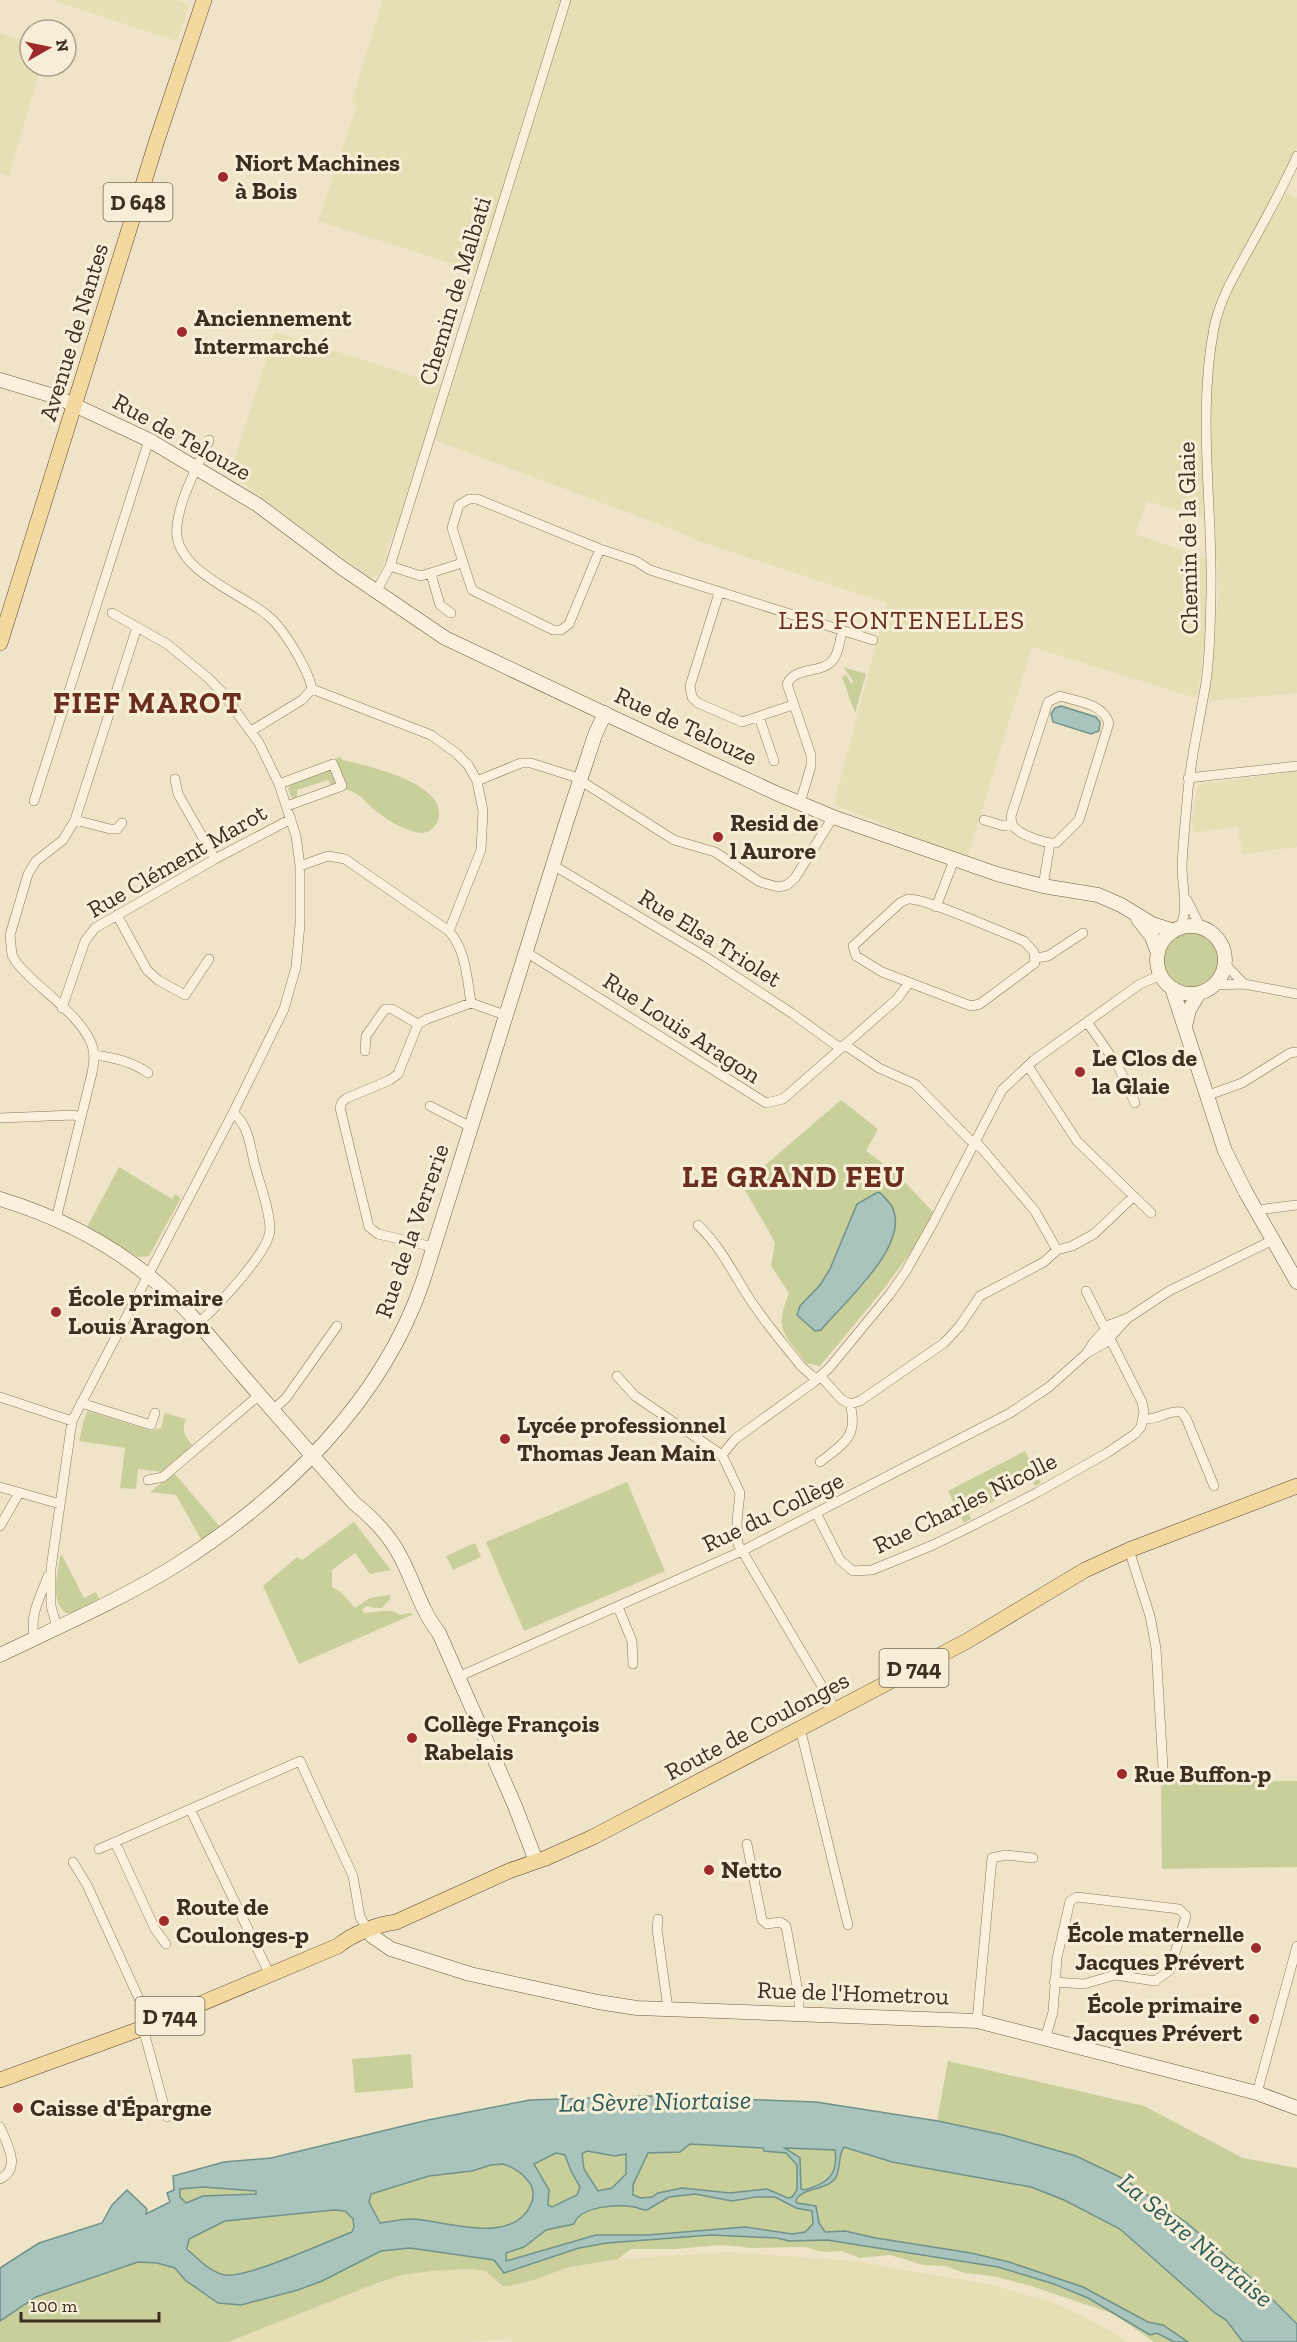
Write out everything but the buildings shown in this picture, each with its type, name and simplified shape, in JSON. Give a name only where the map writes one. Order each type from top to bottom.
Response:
[{"type":"main road","name":"Avenue de Nantes","points":[[0,643],[157,140],[204,0]]},
{"type":"main road","name":"Route de Coulonges","points":[[0,2080],[147,2026],[593,1837],[967,1641],[1077,1574],[1129,1550],[1297,1486]]},
{"type":"street","name":"Chemin de Malbati","points":[[376,592],[390,566],[566,0]]},
{"type":"street","name":"Chemin de la Glaie","points":[[1177,929],[1185,914],[1182,862],[1188,778],[1203,699],[1209,638],[1211,548],[1206,423],[1214,329],[1227,290],[1297,156]]},
{"type":"street","name":"Rue de Telouze","points":[[0,380],[57,397],[75,405],[149,440],[242,491],[250,500],[376,592],[445,638],[605,713],[833,817],[954,860],[1043,886],[1098,895],[1121,905],[1137,917],[1152,924],[1177,929]]},
{"type":"street","name":"Rue de Telouze","points":[[93,414],[103,413],[154,432],[197,468]]},
{"type":"street","points":[[34,801],[149,440]]},
{"type":"street","points":[[209,440],[188,488],[177,525],[178,543],[183,555],[193,565],[276,623],[308,675],[312,689]]},
{"type":"street","points":[[600,549],[568,624],[561,630],[549,629],[475,593],[469,584],[452,528],[459,505],[473,498],[636,561],[650,570],[873,640]]},
{"type":"street","points":[[390,566],[417,575],[431,574],[462,563]]},
{"type":"street","points":[[431,574],[440,605],[451,613]]},
{"type":"street","points":[[719,593],[690,686],[692,697],[698,703],[742,722],[793,705]]},
{"type":"street","points":[[57,1627],[51,1606],[51,1568],[72,1421],[233,1113],[284,1009],[296,967],[300,924],[300,866],[291,819],[267,758],[251,732],[207,677],[166,644],[112,613]]},
{"type":"street","points":[[56,1219],[92,1073],[94,1055],[83,1030],[16,962],[12,955],[10,935],[31,867],[63,840],[75,820],[137,627]]},
{"type":"street","points":[[800,803],[811,761],[787,690],[789,680],[795,675],[828,665],[833,661],[842,631]]},
{"type":"street","points":[[251,732],[302,699],[312,689]]},
{"type":"street","points":[[312,689],[431,735],[468,765],[477,781],[483,811],[481,850],[449,931]]},
{"type":"street","points":[[984,820],[1004,826],[1011,820],[1048,702],[1060,696],[1101,709],[1106,714],[1108,723],[1079,820],[1056,843],[1050,844],[1019,831],[1011,820]]},
{"type":"street","name":"Rue de la Verrerie","points":[[0,1655],[176,1565],[218,1537],[260,1504],[314,1456],[394,1349],[417,1298],[580,780],[605,713]]},
{"type":"street","points":[[759,717],[774,761]]},
{"type":"street","points":[[477,781],[526,762],[580,780],[674,840],[715,852],[760,882],[778,887],[787,885],[795,878],[833,817]]},
{"type":"street","points":[[279,784],[333,764],[342,786],[287,806]]},
{"type":"street","points":[[1188,778],[1297,766]]},
{"type":"street","points":[[176,779],[178,794],[215,859]]},
{"type":"street","name":"Rue Clément Marot","points":[[62,1008],[89,934],[117,915],[215,859],[291,819]]},
{"type":"street","points":[[75,820],[110,829],[117,829],[122,823]]},
{"type":"street","points":[[1043,886],[1050,844]]},
{"type":"street","points":[[300,866],[328,856],[340,856],[449,931],[455,938],[463,956],[471,1003]]},
{"type":"street","points":[[936,907],[954,860]]},
{"type":"street","name":"Rue Elsa Triolet","points":[[553,865],[706,957],[837,1046],[848,1047],[879,1068],[915,1084],[974,1142],[1035,1211],[1057,1250]]},
{"type":"street","name":"Chemin de la Glaie","points":[[1184,892],[1202,928]]},
{"type":"street","points":[[912,899],[1024,942],[1031,947],[1036,958],[1031,968],[976,1005],[966,1005],[876,970],[856,956],[853,946],[904,901],[912,899]]},
{"type":"street","points":[[117,915],[147,970],[158,980],[185,995],[209,959]]},
{"type":"street","name":"Rue de Telouze","points":[[1137,917],[1152,937],[1158,953]]},
{"type":"street","points":[[1215,985],[1225,964],[1224,951],[1218,939],[1202,928],[1191,926],[1177,929],[1165,938],[1158,953],[1161,975],[1172,988],[1225,1151],[1297,1282]]},
{"type":"street","points":[[1036,958],[1048,956],[1083,933]]},
{"type":"street","name":"Rue Louis Aragon","points":[[526,952],[766,1103],[783,1099],[897,999],[909,983]]},
{"type":"street","points":[[1225,964],[1244,984]]},
{"type":"street","points":[[722,1455],[735,1439],[819,1378],[890,1294],[906,1271],[997,1097],[1028,1066],[1087,1022],[1140,984],[1161,975]]},
{"type":"street","points":[[1172,988],[1185,993],[1199,993],[1215,985],[1244,984],[1297,994]]},
{"type":"street","points":[[1185,1027],[1189,1010],[1199,993]]},
{"type":"street","points":[[433,1247],[378,1234],[369,1227],[340,1108],[342,1102],[347,1098],[390,1080],[398,1074],[418,1024],[471,1003],[505,1015]]},
{"type":"street","points":[[364,1051],[366,1036],[385,1009],[392,1010],[418,1024]]},
{"type":"street","points":[[1087,1022],[1118,1066],[1135,1103]]},
{"type":"street","points":[[1206,1096],[1242,1083],[1290,1053],[1297,1052]]},
{"type":"street","points":[[94,1055],[139,1067],[148,1073]]},
{"type":"street","points":[[1028,1066],[1077,1141],[1151,1213]]},
{"type":"street","points":[[430,1106],[471,1127]]},
{"type":"street","points":[[198,1323],[211,1312],[263,1251],[269,1237],[269,1221],[247,1135],[241,1120],[233,1113]]},
{"type":"street","points":[[0,1118],[81,1116]]},
{"type":"street","points":[[698,1225],[710,1237],[736,1274],[743,1290],[777,1336],[812,1376],[823,1379],[841,1400],[850,1404],[860,1401],[944,1343],[959,1327],[980,1296],[1044,1262],[1057,1250],[1072,1246],[1094,1234],[1134,1196]]},
{"type":"street","points":[[0,1199],[56,1219],[108,1248],[147,1275],[198,1323],[259,1395],[394,1545],[429,1621],[439,1633],[515,1806],[536,1862]]},
{"type":"street","points":[[1258,1213],[1265,1209],[1297,1206]]},
{"type":"street","name":"Rue du Collège","points":[[458,1677],[742,1551],[1010,1413],[1049,1387],[1087,1353],[1105,1328],[1128,1318],[1169,1291],[1273,1240]]},
{"type":"street","points":[[1086,1291],[1142,1402],[1144,1419],[1157,1418],[1175,1411],[1181,1412],[1186,1418],[1214,1486]]},
{"type":"street","name":"Rue du Collège","points":[[1087,1353],[1098,1348],[1110,1338],[1128,1318]]},
{"type":"street","points":[[273,1410],[286,1398],[337,1326]]},
{"type":"street","points":[[616,1376],[635,1396],[722,1455],[740,1493],[737,1534],[742,1551],[836,1710]]},
{"type":"street","points":[[148,1480],[163,1477],[259,1395]]},
{"type":"street","points":[[0,1397],[72,1421]]},
{"type":"street","points":[[81,1403],[152,1425],[155,1413]]},
{"type":"street","points":[[820,1462],[851,1435],[854,1420],[850,1404]]},
{"type":"street","name":"Rue Charles Nicolle","points":[[816,1513],[840,1560],[853,1570],[872,1570],[933,1545],[1038,1492],[1107,1453],[1135,1434],[1144,1419]]},
{"type":"street","points":[[0,1487],[60,1504]]},
{"type":"street","points":[[0,1526],[19,1493]]},
{"type":"street","points":[[1129,1550],[1150,1616],[1156,1648],[1163,1768]]},
{"type":"street","points":[[34,1638],[34,1615],[51,1568]]},
{"type":"street","points":[[618,1607],[632,1641],[633,1664]]},
{"type":"street","points":[[800,1728],[848,1925]]},
{"type":"street","points":[[99,1849],[300,1761],[353,1876],[358,1910],[377,1929]]},
{"type":"street","points":[[190,1809],[270,1975]]},
{"type":"street","points":[[115,1842],[155,1929],[166,1944]]},
{"type":"street","points":[[747,1844],[762,1920],[766,1924],[780,1922],[786,1926],[799,1997],[799,2014]]},
{"type":"street","points":[[977,2021],[993,1858],[1006,1855],[1032,1858]]},
{"type":"street","points":[[73,1862],[87,1885],[147,2026],[167,2118]]},
{"type":"street","points":[[1045,2039],[1053,2012],[1054,1982],[1057,1958],[1070,1900],[1077,1897],[1179,1909],[1185,1916],[1170,1970],[1155,1982],[1115,1975],[1084,1984],[1054,1982]]},
{"type":"street","points":[[658,1919],[657,1929],[668,2008]]},
{"type":"street","name":"Rue de l'Hometrou","points":[[377,1929],[385,1946],[403,1952],[503,1983],[626,2007],[977,2021],[1257,2093],[1297,2108]]},
{"type":"street","points":[[1257,2093],[1294,1969],[1297,1946]]},
{"type":"street","points":[[0,2127],[12,2162],[10,2172],[0,2179]]},
{"type":"shaded area","points":[[52,0],[176,0],[189,4],[177,41]]},
{"type":"shaded area","points":[[383,0],[1297,0],[1297,148],[1277,186],[1297,198],[1297,693],[1209,701],[1218,595],[1215,521],[1147,501],[1135,534],[1207,559],[1206,629],[1196,698],[1032,647],[967,859],[834,804],[887,603],[701,542],[427,437],[397,527],[386,549],[387,557],[377,576],[371,578],[248,486],[229,476],[275,332],[439,384],[450,384],[485,274],[318,221],[357,104],[351,102]]},
{"type":"shaded area","points":[[0,33],[18,39],[18,78],[38,78],[9,176],[0,173]]},
{"type":"shaded area","points":[[1297,771],[1297,847],[1242,854],[1238,826],[1193,833],[1192,820],[1198,785]]},
{"type":"shaded area","points":[[730,2252],[855,2261],[992,2285],[1048,2301],[1081,2315],[1129,2342],[513,2342],[512,2339],[468,2342],[228,2342],[402,2275],[471,2269],[485,2271],[503,2286],[534,2280],[566,2268],[618,2259]]},
{"type":"green space","points":[[843,667],[866,674],[855,713],[842,677],[846,675],[851,683],[854,682]]},
{"type":"green space","points":[[340,757],[343,760],[388,772],[421,788],[433,798],[439,809],[436,825],[431,830],[422,833],[410,831],[381,815],[359,795],[347,790],[333,760]]},
{"type":"green space","points":[[330,769],[338,783],[332,786],[328,780],[297,790],[297,797],[292,799],[288,789],[290,784]]},
{"type":"green space","points":[[1186,933],[1196,933],[1210,941],[1216,950],[1218,960],[1216,970],[1210,979],[1196,987],[1186,987],[1169,975],[1164,965],[1164,955],[1176,938]]},
{"type":"green space","points":[[841,1100],[878,1129],[866,1151],[896,1173],[933,1212],[918,1243],[879,1295],[820,1366],[806,1363],[787,1338],[782,1316],[789,1293],[771,1266],[775,1242],[742,1185]],"holes":[[[878,1192],[890,1203],[895,1219],[867,1281],[821,1330],[807,1324],[797,1315],[800,1306],[820,1285],[830,1269],[858,1204]]]},
{"type":"green space","points":[[119,1167],[172,1199],[175,1194],[181,1198],[149,1256],[138,1257],[87,1227]]},
{"type":"green space","points":[[88,1411],[152,1431],[161,1428],[165,1413],[186,1419],[185,1434],[193,1446],[163,1472],[138,1469],[136,1489],[120,1488],[125,1448],[79,1441]]},
{"type":"green space","points":[[1025,1451],[1041,1483],[1035,1486],[1032,1481],[969,1514],[971,1519],[964,1523],[948,1491]]},
{"type":"green space","points":[[174,1473],[221,1528],[202,1541],[176,1495],[150,1492]]},
{"type":"green space","points":[[627,1482],[665,1571],[524,1631],[486,1542]]},
{"type":"green space","points":[[354,1522],[391,1570],[370,1574],[355,1553],[332,1570],[332,1587],[341,1592],[355,1608],[370,1598],[390,1595],[390,1599],[382,1608],[367,1606],[362,1610],[364,1613],[388,1611],[400,1615],[414,1614],[299,1664],[263,1586],[297,1557],[302,1560]]},
{"type":"green space","points":[[475,1543],[481,1557],[453,1570],[446,1556]]},
{"type":"green space","points":[[62,1555],[84,1598],[96,1592],[99,1599],[74,1613],[66,1613],[61,1608],[56,1594],[60,1556]]},
{"type":"green space","points":[[1297,1781],[1297,1867],[1162,1869],[1161,1782]]},
{"type":"green space","points":[[411,2054],[413,2088],[355,2093],[352,2059]]},
{"type":"green space","points":[[948,2061],[1144,2106],[1243,2158],[1297,2168],[1297,2342],[1154,2342],[1114,2314],[1031,2286],[993,2276],[964,2273],[946,2266],[923,2265],[890,2255],[860,2258],[842,2251],[823,2252],[805,2247],[753,2248],[721,2245],[675,2249],[631,2249],[618,2259],[566,2268],[510,2286],[503,2286],[485,2271],[471,2269],[402,2275],[228,2342],[0,2342],[0,2321],[36,2297],[138,2262],[157,2263],[175,2268],[196,2257],[186,2241],[179,2196],[173,2176],[224,2162],[271,2158],[428,2120],[530,2100],[650,2096],[816,2102],[937,2121]]},
{"type":"water","points":[[1061,706],[1096,717],[1100,722],[1099,731],[1091,734],[1053,722],[1051,714],[1055,708]]},
{"type":"water","points":[[878,1192],[891,1205],[895,1220],[893,1237],[872,1272],[858,1289],[821,1330],[815,1331],[797,1315],[800,1306],[820,1285],[830,1269],[857,1204]]},
{"type":"water","name":"La Sèvre Niortaise","points":[[650,2096],[816,2102],[938,2121],[1003,2135],[1076,2156],[1124,2179],[1187,2223],[1250,2277],[1297,2324],[1297,2342],[1243,2342],[1226,2320],[1215,2313],[1120,2229],[1064,2200],[1031,2187],[892,2162],[844,2147],[834,2180],[825,2186],[803,2193],[796,2200],[797,2203],[816,2206],[819,2223],[825,2232],[845,2231],[1009,2262],[1083,2287],[1148,2322],[1163,2325],[1188,2342],[1174,2342],[1157,2333],[1150,2335],[1088,2298],[1054,2284],[998,2267],[827,2240],[789,2241],[777,2238],[711,2235],[607,2243],[579,2248],[504,2273],[494,2260],[410,2248],[381,2251],[322,2281],[298,2290],[241,2305],[218,2303],[185,2280],[175,2268],[157,2263],[138,2262],[36,2297],[0,2321],[0,2268],[39,2243],[102,2223],[112,2205],[127,2190],[147,2209],[146,2214],[170,2202],[167,2193],[174,2190],[173,2176],[224,2162],[271,2158],[428,2120],[530,2100]],"holes":[[[690,2144],[763,2148],[764,2151],[786,2153],[797,2165],[797,2190],[792,2197],[788,2198],[767,2189],[730,2193],[682,2188],[641,2198],[633,2195],[633,2185],[648,2153],[680,2152]],[[785,2148],[835,2150],[835,2166],[829,2178],[819,2185],[801,2189],[800,2158]],[[587,2151],[615,2156],[626,2154],[626,2174],[612,2188],[598,2191],[584,2169],[582,2154]],[[556,2153],[565,2155],[580,2187],[577,2195],[552,2207],[548,2205],[549,2190],[534,2164]],[[503,2164],[524,2176],[531,2184],[533,2196],[531,2204],[522,2217],[509,2225],[494,2228],[477,2228],[412,2219],[380,2223],[369,2202],[371,2194],[429,2176],[472,2171]],[[203,2187],[256,2191],[256,2194],[203,2196],[186,2203],[180,2197],[180,2189]],[[695,2194],[732,2201],[775,2197],[796,2208],[812,2211],[813,2224],[805,2232],[792,2234],[745,2227],[647,2235],[596,2235],[506,2261],[506,2253],[524,2247],[546,2230],[574,2224],[584,2213],[591,2210],[618,2206],[647,2210],[669,2197]],[[334,2210],[345,2211],[353,2219],[354,2227],[352,2232],[307,2251],[236,2275],[225,2275],[204,2265],[187,2249],[189,2239],[225,2221]]]},
{"type":"place","name":"Niort Machines à Bois","points":[[223,177]]},
{"type":"place","name":"Anciennement Intermarché","points":[[182,332]]},
{"type":"place","name":"Resid de l Aurore","points":[[718,837]]},
{"type":"place","name":"Le Clos de la Glaie","points":[[1080,1072]]},
{"type":"place","name":"École primaire Louis Aragon","points":[[56,1312]]},
{"type":"place","name":"Lycée professionnel Thomas Jean Main","points":[[505,1439]]},
{"type":"place","name":"Collège François Rabelais","points":[[412,1738]]},
{"type":"place","name":"Rue Buffon-p","points":[[1122,1774]]},
{"type":"place","name":"Netto","points":[[709,1870]]},
{"type":"place","name":"Route de Coulonges-p","points":[[164,1921]]},
{"type":"place","name":"École maternelle Jacques Prévert","points":[[1256,1948]]},
{"type":"place","name":"École primaire Jacques Prévert","points":[[1254,2019]]},
{"type":"place","name":"Caisse d'Épargne","points":[[18,2108]]},
{"type":"district","name":"LES FONTENELLES","points":[[902,620]]},
{"type":"district","name":"FIEF MAROT","points":[[148,703]]},
{"type":"district","name":"LE GRAND FEU","points":[[794,1177]]}]
